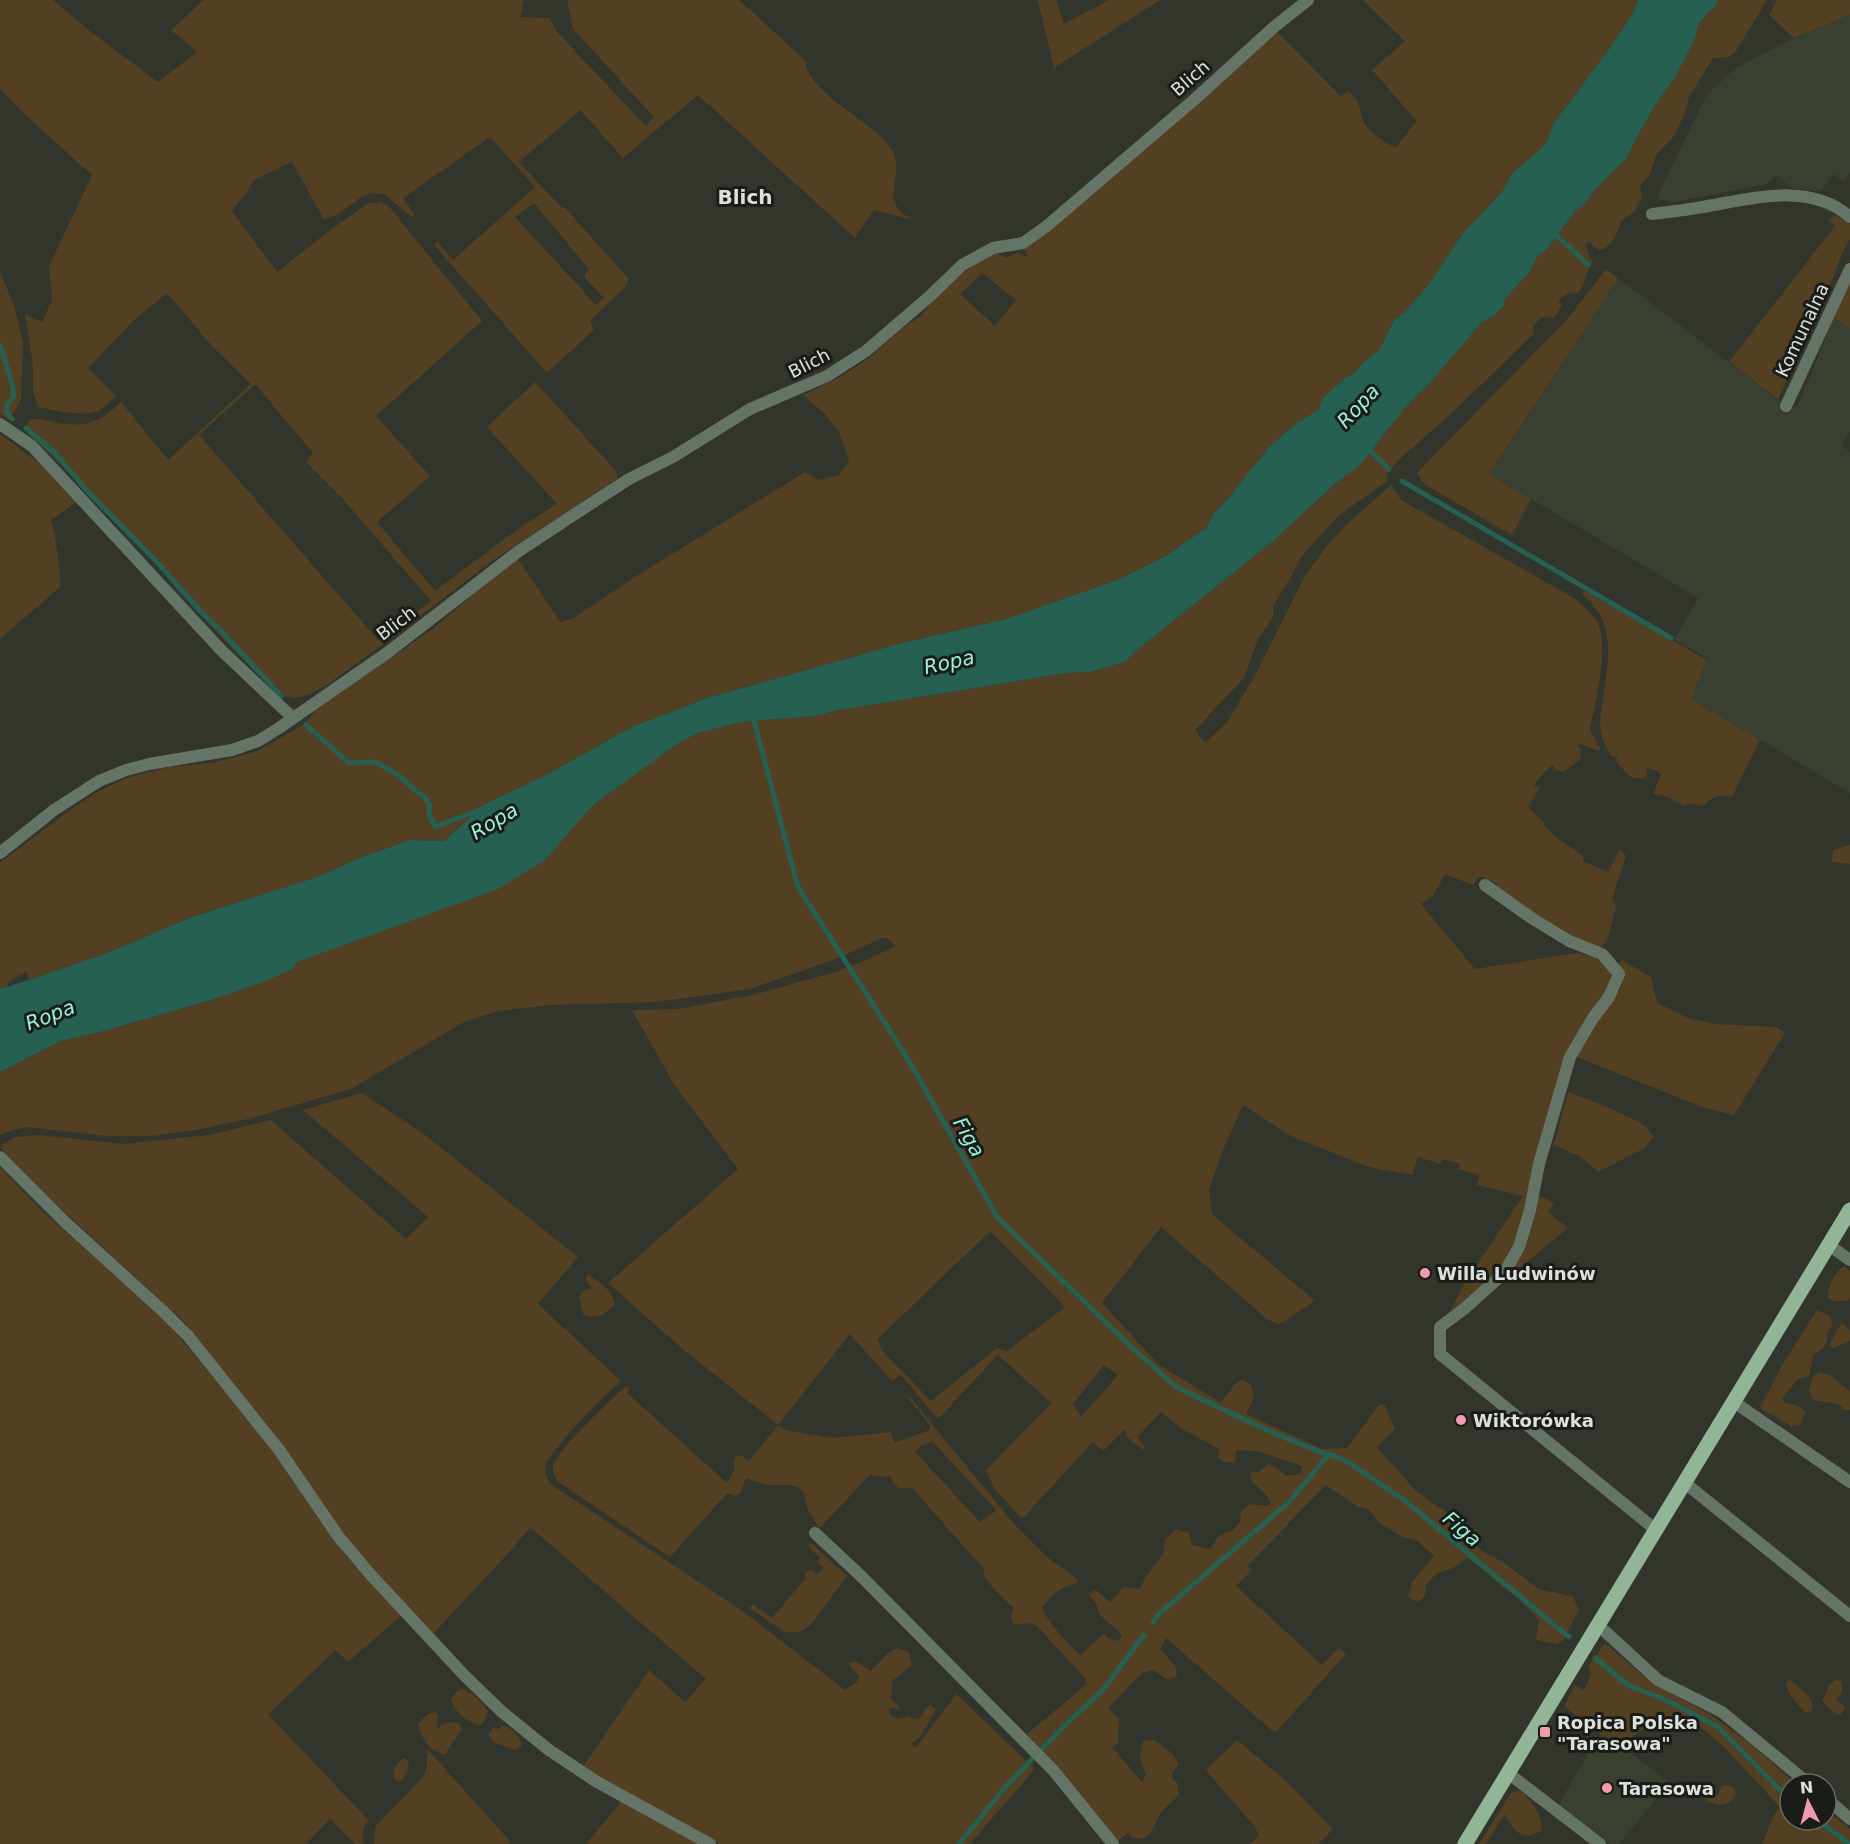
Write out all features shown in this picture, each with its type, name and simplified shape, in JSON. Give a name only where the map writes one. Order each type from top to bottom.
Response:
[{"type":"main road","points":[[1465,1844],[1850,1210]]},
{"type":"street","name":"Blich","points":[[0,853],[54,810],[99,781],[149,764],[232,750],[258,741],[387,653],[519,550],[629,479],[673,457],[750,409],[827,376],[859,356],[930,296],[962,265],[993,248],[1023,243],[1047,225],[1308,0]]},
{"type":"street","points":[[1652,214],[1703,207],[1756,196],[1799,196],[1827,201],[1850,217]]},
{"type":"street","name":"Komunalna","points":[[1786,406],[1850,269]]},
{"type":"street","points":[[0,424],[32,446],[222,651],[292,718]]},
{"type":"street","points":[[1485,885],[1569,941],[1602,954],[1619,974],[1609,997],[1593,1018],[1570,1058],[1539,1164],[1530,1210],[1519,1247],[1504,1273],[1440,1327],[1440,1354],[1656,1530]]},
{"type":"street","points":[[0,1157],[65,1222],[158,1305],[188,1336],[280,1450],[338,1536],[370,1574],[464,1675],[501,1711],[549,1750],[597,1782],[711,1844]]},
{"type":"street","points":[[1829,1245],[1850,1260]]},
{"type":"street","points":[[1734,1402],[1850,1482]]},
{"type":"street","points":[[1685,1483],[1850,1616]]},
{"type":"street","points":[[815,1533],[862,1577],[1053,1770],[1113,1844]]},
{"type":"street","points":[[1596,1628],[1658,1680],[1722,1712],[1794,1772]]},
{"type":"street","points":[[1508,1773],[1600,1844]]},
{"type":"street","points":[[1838,1808],[1850,1819]]},
{"type":"shaded area","points":[[0,0],[53,0],[91,32],[158,82],[197,52],[171,30],[204,0],[524,0],[520,17],[550,18],[556,31],[646,126],[654,117],[573,29],[567,0],[739,0],[807,62],[806,66],[812,78],[831,98],[868,126],[889,146],[895,156],[896,165],[894,202],[908,219],[874,210],[855,238],[698,95],[623,158],[580,110],[519,162],[561,207],[565,208],[629,279],[626,286],[590,321],[594,330],[547,373],[434,245],[437,241],[453,260],[535,187],[490,137],[403,198],[415,215],[412,217],[384,194],[372,193],[324,220],[292,162],[254,180],[232,211],[277,272],[330,230],[369,203],[381,202],[390,208],[482,321],[376,416],[430,476],[377,522],[435,591],[522,526],[557,504],[487,427],[535,382],[617,472],[617,479],[492,561],[328,684],[308,695],[296,698],[283,696],[266,682],[225,641],[166,575],[161,565],[145,553],[84,486],[24,430],[30,420],[34,419],[69,424],[93,422],[121,402],[168,460],[251,384],[211,345],[167,293],[134,320],[88,368],[116,396],[107,405],[88,413],[70,413],[38,407],[33,391],[33,365],[25,314],[42,322],[52,300],[49,266],[92,175],[23,113],[0,89]],"holes":[[[534,203],[589,269],[584,277],[604,298],[596,305],[515,217]],[[255,384],[313,453],[306,462],[342,498],[431,601],[378,640],[199,435]]]},
{"type":"shaded area","points":[[1038,0],[1056,0],[1064,24],[1109,0],[1160,0],[1054,68]]},
{"type":"shaded area","points":[[1363,0],[1638,0],[1632,15],[1609,49],[1553,124],[1548,139],[1541,149],[1513,172],[1501,193],[1464,232],[1429,284],[1405,312],[1394,320],[1380,349],[1322,399],[1319,409],[1293,426],[1269,447],[1214,513],[1207,527],[1166,556],[1120,579],[1006,619],[902,643],[707,698],[632,727],[546,775],[485,804],[444,841],[410,840],[359,858],[317,877],[192,917],[107,953],[29,980],[26,972],[9,981],[7,987],[0,989],[0,863],[66,813],[99,791],[127,778],[169,767],[212,763],[258,751],[304,724],[317,709],[434,628],[518,559],[561,623],[572,619],[646,570],[805,472],[818,480],[839,475],[849,460],[839,432],[824,413],[803,395],[842,376],[869,358],[900,330],[921,316],[934,298],[973,265],[997,253],[1006,258],[1018,253],[1027,257],[1024,246],[1275,30],[1341,97],[1348,91],[1353,95],[1368,128],[1395,148],[1417,121],[1372,70],[1405,41]],"holes":[[[982,273],[1016,300],[995,326],[960,294]]]},
{"type":"shaded area","points":[[1718,0],[1767,0],[1736,51],[1729,57],[1713,58],[1689,97],[1674,136],[1656,155],[1650,174],[1640,186],[1642,197],[1634,212],[1622,220],[1615,237],[1605,249],[1599,250],[1589,242],[1585,243],[1593,262],[1578,293],[1567,294],[1558,301],[1562,306],[1554,318],[1543,317],[1533,325],[1534,334],[1401,458],[1387,474],[1387,481],[1338,516],[1301,557],[1273,606],[1273,617],[1258,639],[1244,678],[1195,730],[1205,743],[1228,721],[1253,679],[1305,576],[1326,547],[1346,525],[1391,485],[1401,500],[1574,598],[1590,612],[1597,622],[1601,633],[1602,660],[1590,730],[1600,748],[1599,751],[1580,744],[1578,745],[1581,750],[1580,760],[1563,772],[1555,770],[1553,765],[1545,771],[1534,785],[1539,788],[1528,807],[1556,837],[1583,856],[1583,861],[1608,872],[1620,849],[1626,856],[1612,899],[1616,906],[1607,941],[1600,948],[1581,944],[1502,892],[1492,881],[1478,877],[1473,885],[1445,874],[1433,896],[1421,904],[1475,969],[1577,953],[1593,957],[1609,969],[1611,978],[1606,993],[1573,1041],[1515,1246],[1502,1267],[1448,1316],[1463,1286],[1523,1196],[1477,1185],[1479,1175],[1459,1169],[1460,1164],[1443,1159],[1441,1164],[1418,1157],[1412,1175],[1369,1167],[1291,1136],[1243,1105],[1222,1152],[1209,1190],[1212,1214],[1315,1301],[1277,1324],[1267,1319],[1161,1227],[1102,1303],[1159,1365],[1220,1402],[1242,1379],[1251,1385],[1254,1397],[1246,1414],[1322,1449],[1347,1448],[1379,1405],[1384,1404],[1395,1429],[1377,1447],[1416,1491],[1450,1515],[1459,1534],[1487,1554],[1503,1562],[1540,1590],[1573,1597],[1579,1610],[1563,1640],[1557,1644],[1536,1640],[1539,1620],[1522,1602],[1468,1558],[1451,1569],[1437,1573],[1426,1585],[1425,1595],[1418,1602],[1408,1597],[1412,1582],[1434,1556],[1416,1540],[1402,1537],[1378,1522],[1369,1509],[1358,1507],[1326,1485],[1247,1566],[1252,1570],[1236,1586],[1322,1665],[1339,1648],[1346,1654],[1275,1733],[1166,1638],[1160,1649],[1175,1666],[1177,1676],[1168,1680],[1153,1670],[1142,1673],[1108,1708],[1119,1719],[1118,1743],[1112,1747],[1142,1782],[1146,1775],[1140,1758],[1143,1741],[1154,1740],[1172,1753],[1179,1765],[1172,1773],[1173,1781],[1177,1782],[1179,1795],[1161,1812],[1151,1833],[1142,1839],[1131,1837],[1128,1833],[1115,1843],[1029,1740],[1027,1734],[1087,1684],[1085,1678],[1036,1625],[1027,1623],[1013,1625],[1011,1617],[1014,1607],[992,1586],[983,1572],[985,1570],[912,1488],[898,1488],[889,1476],[870,1475],[819,1529],[807,1508],[804,1493],[799,1488],[791,1485],[766,1485],[746,1478],[740,1494],[735,1496],[727,1493],[670,1557],[559,1481],[553,1472],[553,1467],[563,1450],[585,1425],[626,1386],[630,1389],[627,1393],[727,1483],[735,1468],[735,1457],[741,1455],[749,1461],[778,1425],[684,1350],[608,1283],[738,1169],[675,1086],[632,1010],[678,1009],[753,995],[835,972],[896,946],[887,938],[882,938],[836,959],[750,989],[656,1002],[551,1005],[498,1011],[464,1022],[351,1089],[248,1119],[152,1136],[106,1136],[28,1127],[0,1135],[0,1072],[61,1041],[211,1000],[291,970],[297,962],[385,929],[570,829],[592,806],[677,744],[698,733],[741,722],[815,716],[1067,673],[1090,672],[1125,662],[1273,541],[1336,483],[1360,465],[1405,408],[1432,381],[1480,324],[1495,315],[1504,300],[1529,273],[1537,257],[1547,249],[1574,213],[1626,159],[1659,99],[1676,76],[1694,41],[1699,23]],"holes":[[[991,1232],[1065,1307],[1007,1351],[997,1348],[931,1401],[881,1349],[878,1339]],[[850,1334],[892,1381],[901,1375],[938,1419],[998,1355],[1051,1403],[986,1470],[994,1488],[1020,1517],[1024,1517],[1093,1442],[1103,1451],[1125,1429],[1127,1437],[1143,1450],[1145,1447],[1137,1437],[1161,1412],[1182,1429],[1219,1449],[1218,1458],[1225,1462],[1235,1463],[1236,1450],[1258,1451],[1302,1466],[1301,1474],[1286,1476],[1269,1464],[1259,1472],[1252,1472],[1250,1478],[1267,1496],[1271,1504],[1267,1506],[1250,1504],[1241,1511],[1240,1521],[1233,1531],[1219,1536],[1211,1549],[1192,1545],[1189,1533],[1176,1529],[1165,1540],[1163,1554],[1139,1589],[1124,1587],[1110,1602],[1096,1590],[1088,1594],[1096,1603],[1099,1614],[1122,1635],[1119,1641],[1109,1639],[1104,1634],[1080,1655],[1054,1627],[1042,1608],[1057,1592],[1078,1583],[1076,1578],[1048,1558],[1013,1523],[910,1397],[907,1397],[928,1422],[930,1430],[894,1443],[891,1432],[832,1438],[785,1430],[778,1425]],[[1104,1365],[1118,1375],[1081,1417],[1073,1404]],[[932,1441],[996,1511],[980,1522],[915,1452]]]},
{"type":"shaded area","points":[[1777,0],[1850,0],[1850,15],[1794,38],[1769,15]]},
{"type":"shaded area","points":[[1850,15],[1850,173],[1843,182],[1834,174],[1821,191],[1792,188],[1776,175],[1767,184],[1673,202],[1656,199],[1706,96],[1733,70],[1784,43]]},
{"type":"shaded area","points":[[1835,215],[1850,224],[1850,239],[1778,399],[1729,362],[1835,226],[1829,221]]},
{"type":"shaded area","points":[[1606,269],[1618,278],[1489,474],[1531,499],[1512,535],[1424,484],[1417,473],[1571,315]]},
{"type":"shaded area","points":[[0,272],[15,308],[23,343],[21,399],[8,419],[0,414]]},
{"type":"shaded area","points":[[1850,273],[1850,328],[1835,317],[1825,339],[1824,337]]},
{"type":"shaded area","points":[[1618,278],[1790,409],[1797,407],[1835,316],[1850,328],[1850,431],[1841,445],[1850,452],[1850,793],[1691,699],[1708,659],[1674,639],[1698,598],[1489,474]]},
{"type":"shaded area","points":[[0,434],[43,466],[78,501],[51,520],[58,554],[60,587],[0,639]]},
{"type":"shaded area","points":[[1583,590],[1707,660],[1691,699],[1760,740],[1732,797],[1717,797],[1704,806],[1692,804],[1684,806],[1663,795],[1653,794],[1661,774],[1657,771],[1646,767],[1647,775],[1643,779],[1631,777],[1616,762],[1617,757],[1610,755],[1602,738],[1600,725],[1608,657],[1606,630],[1593,605],[1582,594]]},
{"type":"shaded area","points":[[1850,845],[1850,864],[1832,862],[1833,850]]},
{"type":"shaded area","points":[[1622,960],[1651,977],[1657,1003],[1688,1018],[1714,1024],[1776,1027],[1785,1033],[1734,1115],[1705,1108],[1574,1056],[1599,1015],[1613,1000],[1622,985],[1618,965]]},
{"type":"shaded area","points":[[1568,1092],[1634,1120],[1648,1129],[1653,1137],[1645,1148],[1598,1172],[1581,1157],[1554,1145]]},
{"type":"shaded area","points":[[362,1093],[424,1134],[578,1257],[538,1304],[621,1381],[578,1423],[555,1450],[545,1468],[545,1473],[552,1485],[744,1612],[845,1690],[857,1682],[859,1676],[849,1663],[856,1661],[871,1671],[887,1654],[897,1648],[909,1652],[912,1665],[892,1681],[891,1699],[901,1709],[890,1708],[890,1715],[898,1719],[908,1716],[913,1719],[920,1718],[926,1708],[931,1705],[936,1709],[920,1737],[911,1744],[916,1748],[956,1694],[1035,1769],[970,1844],[719,1844],[583,1767],[649,1670],[685,1702],[706,1679],[530,1527],[432,1635],[342,1534],[295,1462],[183,1321],[4,1156],[1,1145],[16,1137],[38,1135],[123,1144],[209,1135],[271,1120],[406,1239],[428,1217],[303,1110]]},
{"type":"shaded area","points":[[0,1167],[41,1210],[162,1316],[282,1460],[346,1556],[402,1615],[348,1662],[336,1650],[268,1714],[369,1821],[364,1827],[362,1841],[364,1844],[355,1844],[330,1819],[306,1844],[0,1844]]},
{"type":"shaded area","points":[[1535,1196],[1546,1198],[1554,1204],[1548,1212],[1568,1228],[1512,1274],[1509,1271]]},
{"type":"shaded area","points":[[1844,1266],[1850,1271],[1850,1298],[1847,1301],[1833,1301],[1828,1297],[1829,1288],[1835,1276]]},
{"type":"shaded area","points":[[588,1274],[608,1290],[615,1304],[604,1314],[588,1316],[583,1314],[579,1297],[585,1290],[592,1289],[586,1280]]},
{"type":"shaded area","points":[[1817,1310],[1831,1317],[1832,1327],[1827,1333],[1824,1346],[1813,1355],[1809,1376],[1797,1380],[1782,1399],[1786,1403],[1799,1406],[1805,1412],[1800,1425],[1791,1426],[1760,1408],[1781,1367]]},
{"type":"shaded area","points":[[1842,1323],[1850,1330],[1850,1341],[1834,1348],[1829,1346],[1836,1331]]},
{"type":"shaded area","points":[[1820,1372],[1829,1375],[1850,1391],[1850,1410],[1845,1410],[1838,1404],[1813,1400],[1809,1391],[1813,1376]]},
{"type":"shaded area","points":[[811,1543],[847,1576],[810,1626],[800,1632],[785,1632],[749,1608],[754,1604],[772,1618],[806,1578],[804,1576],[810,1569],[817,1574],[824,1568],[817,1562],[820,1558],[808,1546]]},
{"type":"shaded area","points":[[1605,1643],[1663,1689],[1708,1713],[1751,1744],[1783,1772],[1778,1772],[1778,1805],[1725,1748],[1689,1717],[1674,1713],[1675,1722],[1672,1730],[1651,1723],[1632,1737],[1630,1744],[1620,1744],[1612,1737],[1600,1734],[1566,1708],[1565,1704],[1575,1685],[1584,1690],[1591,1674],[1588,1666]]},
{"type":"shaded area","points":[[1789,1679],[1812,1701],[1812,1711],[1805,1713],[1794,1699],[1786,1684]]},
{"type":"shaded area","points":[[1835,1680],[1841,1681],[1842,1692],[1836,1699],[1845,1707],[1841,1716],[1822,1701],[1829,1686]]},
{"type":"shaded area","points":[[460,1689],[476,1697],[488,1712],[480,1726],[462,1716],[455,1709],[451,1699]]},
{"type":"shaded area","points":[[434,1712],[438,1714],[437,1728],[449,1722],[459,1723],[462,1729],[445,1754],[430,1747],[419,1729],[418,1723]]},
{"type":"shaded area","points":[[502,1726],[515,1733],[522,1746],[515,1750],[493,1742],[488,1734],[493,1728],[499,1729]]},
{"type":"shaded area","points":[[1600,1734],[1612,1737],[1620,1744],[1630,1744],[1628,1751],[1670,1782],[1619,1844],[1610,1844],[1558,1805]]},
{"type":"shaded area","points":[[1237,1740],[1285,1780],[1333,1829],[1318,1844],[1250,1844],[1259,1835],[1255,1827],[1206,1770]]},
{"type":"shaded area","points":[[427,1749],[511,1842],[509,1844],[374,1844],[375,1827],[423,1777],[427,1767]]},
{"type":"shaded area","points":[[403,1758],[409,1761],[408,1769],[402,1780],[397,1781],[394,1778],[395,1769]]},
{"type":"shaded area","points":[[1728,1785],[1736,1792],[1731,1802],[1727,1804],[1711,1803],[1702,1797],[1707,1793],[1714,1796],[1718,1794],[1722,1786]]},
{"type":"shaded area","points":[[1521,1791],[1539,1815],[1541,1831],[1523,1835],[1515,1830],[1505,1814],[1486,1844],[1479,1844],[1512,1792]]},
{"type":"shaded area","points":[[621,1802],[698,1844],[586,1844]]},
{"type":"shaded area","points":[[1778,1810],[1778,1832],[1838,1832],[1838,1820],[1850,1829],[1850,1844],[1762,1844]]},
{"type":"water","name":"Ropa","points":[[1638,0],[1718,0],[1699,23],[1694,41],[1676,76],[1659,99],[1626,159],[1574,213],[1547,249],[1537,257],[1529,273],[1504,300],[1504,305],[1495,315],[1480,324],[1432,381],[1405,408],[1360,465],[1336,483],[1273,541],[1125,662],[1090,672],[1067,673],[815,716],[741,722],[698,733],[677,744],[592,806],[545,860],[498,889],[297,962],[291,970],[263,982],[211,1000],[61,1041],[0,1072],[0,989],[107,953],[192,917],[317,877],[359,858],[410,840],[444,841],[485,804],[546,775],[632,727],[707,698],[902,643],[1006,619],[1120,579],[1166,556],[1207,527],[1214,513],[1269,447],[1293,426],[1319,409],[1322,399],[1380,349],[1394,320],[1405,312],[1429,284],[1464,232],[1501,193],[1513,172],[1541,149],[1548,139],[1553,124],[1609,49],[1632,15]]},
{"type":"waterway","points":[[1552,231],[1588,265]]},
{"type":"waterway","points":[[0,345],[12,383],[14,396],[7,405],[6,411],[12,419]]},
{"type":"waterway","points":[[26,428],[56,454],[88,492],[158,563],[199,610],[281,696]]},
{"type":"waterway","points":[[1366,447],[1389,469]]},
{"type":"waterway","points":[[1402,481],[1671,638]]},
{"type":"waterway","name":"Figa","points":[[753,717],[798,887],[906,1056],[998,1218],[1129,1345],[1176,1387],[1273,1433],[1323,1453]]},
{"type":"waterway","name":"Ropa","points":[[306,725],[349,763],[374,762],[399,776],[427,800],[430,806],[429,814],[435,827],[482,809]]},
{"type":"waterway","name":"Figa","points":[[1153,1622],[1159,1614],[1289,1502],[1329,1454],[1348,1462],[1404,1500],[1569,1637]]},
{"type":"waterway","points":[[959,1844],[1007,1785],[1068,1722],[1103,1690],[1144,1635]]},
{"type":"waterway","name":"Figa","points":[[1595,1658],[1628,1685],[1668,1701],[1718,1727],[1778,1788]]},
{"type":"waterway","name":"Figa","points":[[1834,1832],[1849,1844]]},
{"type":"place","name":"Willa Ludwinów","points":[[1425,1273]]},
{"type":"place","name":"Wiktorówka","points":[[1461,1420]]},
{"type":"place","name":"Ropica Polska \"Tarasowa\"","points":[[1545,1732]]},
{"type":"place","name":"Tarasowa","points":[[1607,1788]]},
{"type":"district","name":"Blich","points":[[745,197]]}]
